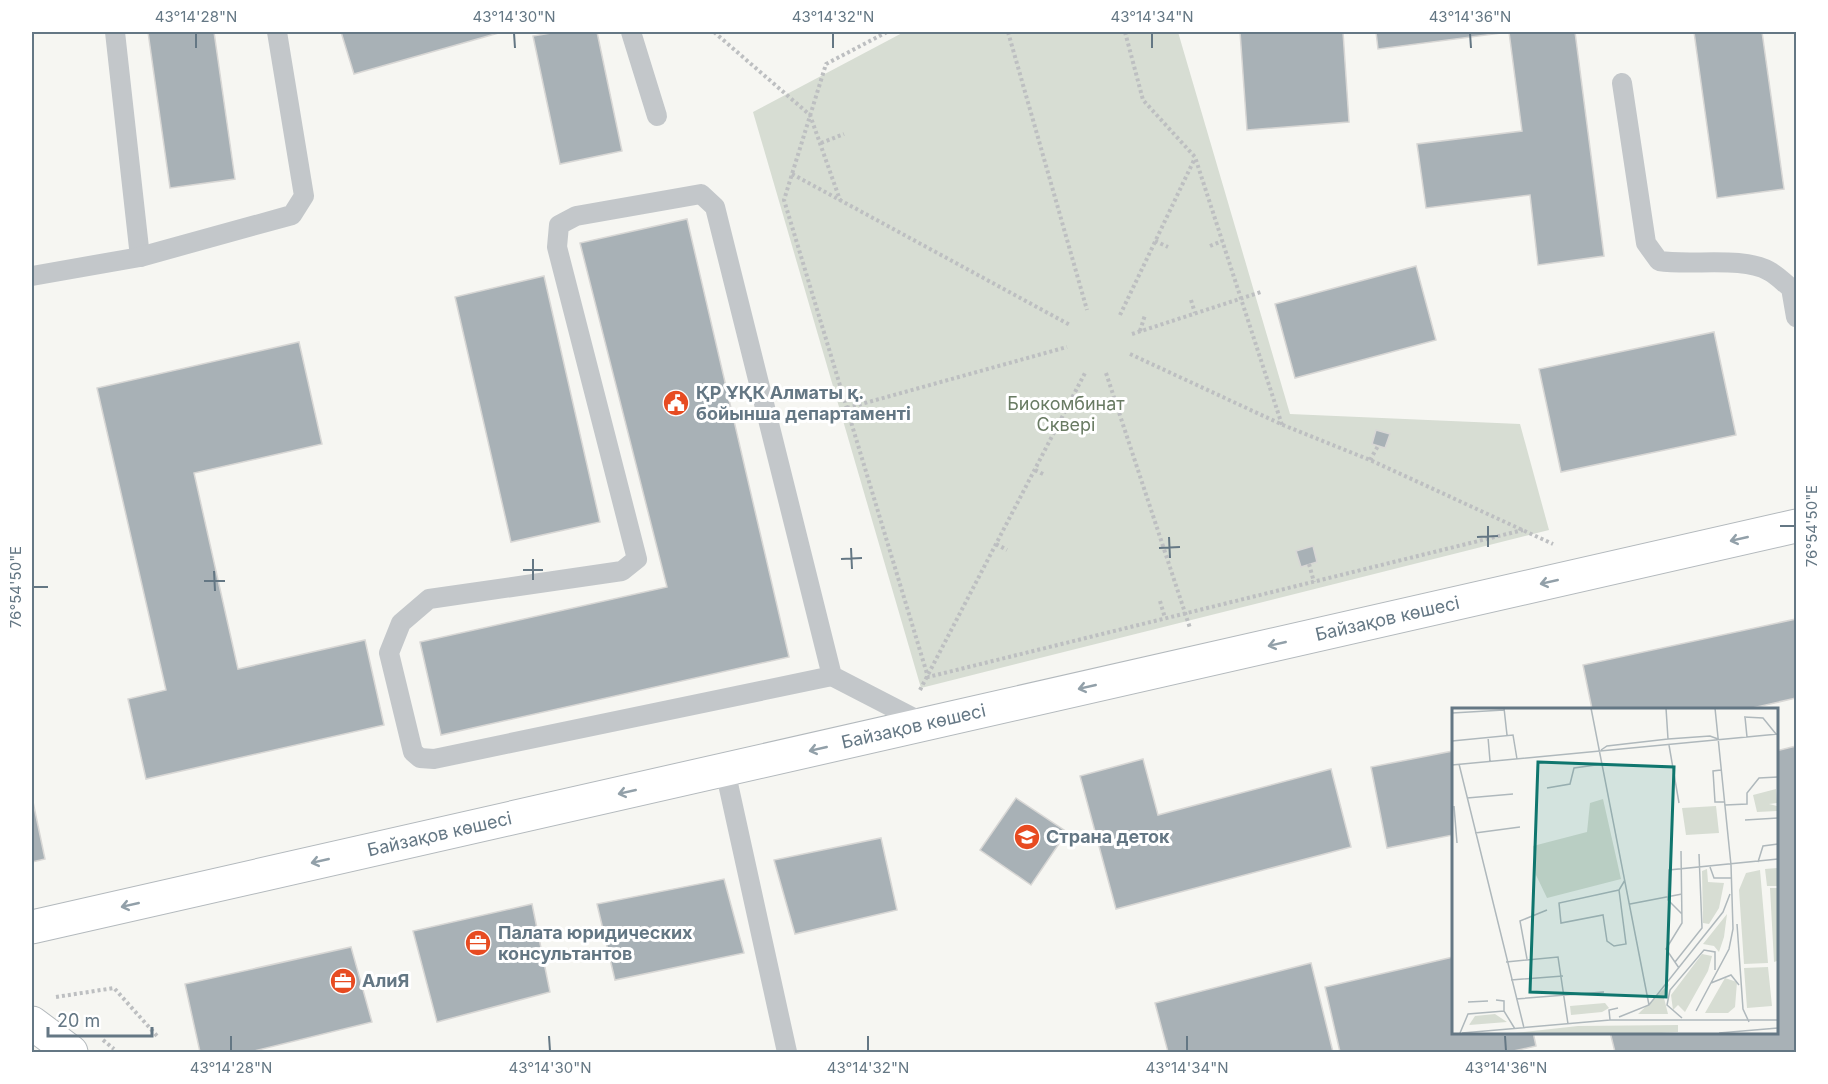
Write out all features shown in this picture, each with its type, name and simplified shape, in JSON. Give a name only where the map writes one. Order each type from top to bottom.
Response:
[{"type":"street","name":"Байзақов көшесі","points":[[32,927],[725,770],[920,711],[1797,526]]},
{"type":"street","points":[[39,1011],[71,1053]]},
{"type":"lane","points":[[115,32],[140,257]]},
{"type":"lane","points":[[32,276],[140,257],[292,215],[304,196],[277,32]]},
{"type":"lane","points":[[632,32],[657,116]]},
{"type":"lane","points":[[1622,83],[1646,243],[1659,261],[1683,264],[1742,262],[1769,270],[1791,288],[1797,317]]},
{"type":"lane","points":[[832,676],[715,207],[701,194],[576,216],[559,225],[558,247],[637,559],[622,571],[429,599],[401,623],[389,652],[413,752],[420,758],[434,759],[832,676],[920,711]]},
{"type":"lane","points":[[725,770],[787,1053]]},
{"type":"path","points":[[714,32],[810,115],[840,200]]},
{"type":"path","points":[[887,32],[826,64],[784,200],[928,676]]},
{"type":"path","points":[[1008,32],[1088,310]]},
{"type":"path","points":[[1125,32],[1143,100],[1195,157],[1282,426]]},
{"type":"path","points":[[821,143],[844,134]]},
{"type":"path","points":[[1120,315],[1195,157]]},
{"type":"path","points":[[792,174],[1070,325]]},
{"type":"path","points":[[1155,241],[1168,248]]},
{"type":"path","points":[[1210,246],[1222,241]]},
{"type":"path","points":[[1132,334],[1261,292]]},
{"type":"path","points":[[1191,300],[1195,313]]},
{"type":"path","points":[[1140,331],[1145,315]]},
{"type":"path","points":[[847,408],[1067,347]]},
{"type":"path","points":[[1130,354],[1282,426],[1370,460],[1553,544]]},
{"type":"path","points":[[920,711],[928,676],[1086,371]]},
{"type":"path","points":[[1106,373],[1192,632]]},
{"type":"path","points":[[1370,460],[1378,446]]},
{"type":"path","points":[[1035,470],[1045,475]]},
{"type":"path","points":[[928,676],[1523,530]]},
{"type":"path","points":[[996,544],[1008,550]]},
{"type":"path","points":[[1309,564],[1314,582]]},
{"type":"path","points":[[1160,601],[1165,618]]},
{"type":"path","points":[[39,1011],[114,988],[156,1036]]},
{"type":"green space","name":"Биокомбинат Сквері","points":[[904,32],[1178,32],[1290,414],[1520,424],[1549,530],[921,688],[753,112]]},
{"type":"building","points":[[148,32],[214,32],[235,179],[170,188]]},
{"type":"building","points":[[341,32],[502,32],[354,74]]},
{"type":"building","points":[[557,32],[597,32],[622,151],[560,164],[533,36]]},
{"type":"building","points":[[1240,32],[1343,32],[1349,122],[1247,130]]},
{"type":"building","points":[[1376,32],[1509,32],[1378,49]]},
{"type":"building","points":[[1509,32],[1575,32],[1604,256],[1538,265],[1530,195],[1426,208],[1417,144],[1522,131]]},
{"type":"building","points":[[1694,32],[1762,32],[1784,189],[1717,198]]},
{"type":"building","name":"ҚР ҰҚК Алматы қ. бойынша департаменті","points":[[687,219],[789,657],[441,735],[420,642],[667,587],[580,243]]},
{"type":"building","points":[[1416,266],[1436,340],[1295,378],[1275,304]]},
{"type":"building","points":[[544,276],[600,522],[511,542],[455,297]]},
{"type":"building","points":[[1714,332],[1736,435],[1561,472],[1539,369]]},
{"type":"building","points":[[299,342],[322,444],[194,473],[238,669],[365,640],[384,725],[146,779],[128,699],[166,690],[97,388]]},
{"type":"building","points":[[1376,430],[1390,434],[1385,448],[1372,444]]},
{"type":"building","points":[[1313,546],[1317,562],[1301,567],[1296,551]]},
{"type":"building","points":[[1796,619],[1796,698],[1752,708],[1592,708],[1583,665]]},
{"type":"building","points":[[1796,746],[1796,1052],[1615,1052],[1610,1033],[1777,1033],[1777,751]]},
{"type":"building","points":[[1452,751],[1452,835],[1387,848],[1371,767]]},
{"type":"building","points":[[1143,759],[1158,815],[1331,769],[1351,847],[1116,909],[1080,776]]},
{"type":"building","points":[[32,797],[45,859],[32,862]]},
{"type":"building","points":[[1016,798],[1067,832],[1031,885],[980,850]]},
{"type":"building","points":[[881,838],[897,910],[795,934],[774,860]]},
{"type":"building","points":[[724,879],[744,953],[615,980],[597,904]]},
{"type":"building","points":[[532,904],[550,992],[437,1022],[413,931]]},
{"type":"building","points":[[351,947],[372,1022],[250,1052],[200,1052],[185,984]]},
{"type":"building","points":[[1452,957],[1452,1033],[1533,1033],[1536,1046],[1509,1052],[1340,1052],[1325,987]]},
{"type":"building","points":[[1311,963],[1333,1052],[1168,1052],[1155,1003]]},
{"type":"place","name":"ҚР ҰҚК Алматы қ. бойынша департаменті","points":[[676,403]]},
{"type":"place","name":"Страна деток","points":[[1027,837]]},
{"type":"place","name":"Палата юридических консультантов","points":[[478,943]]},
{"type":"place","name":"АлиЯ","points":[[343,981]]}]
